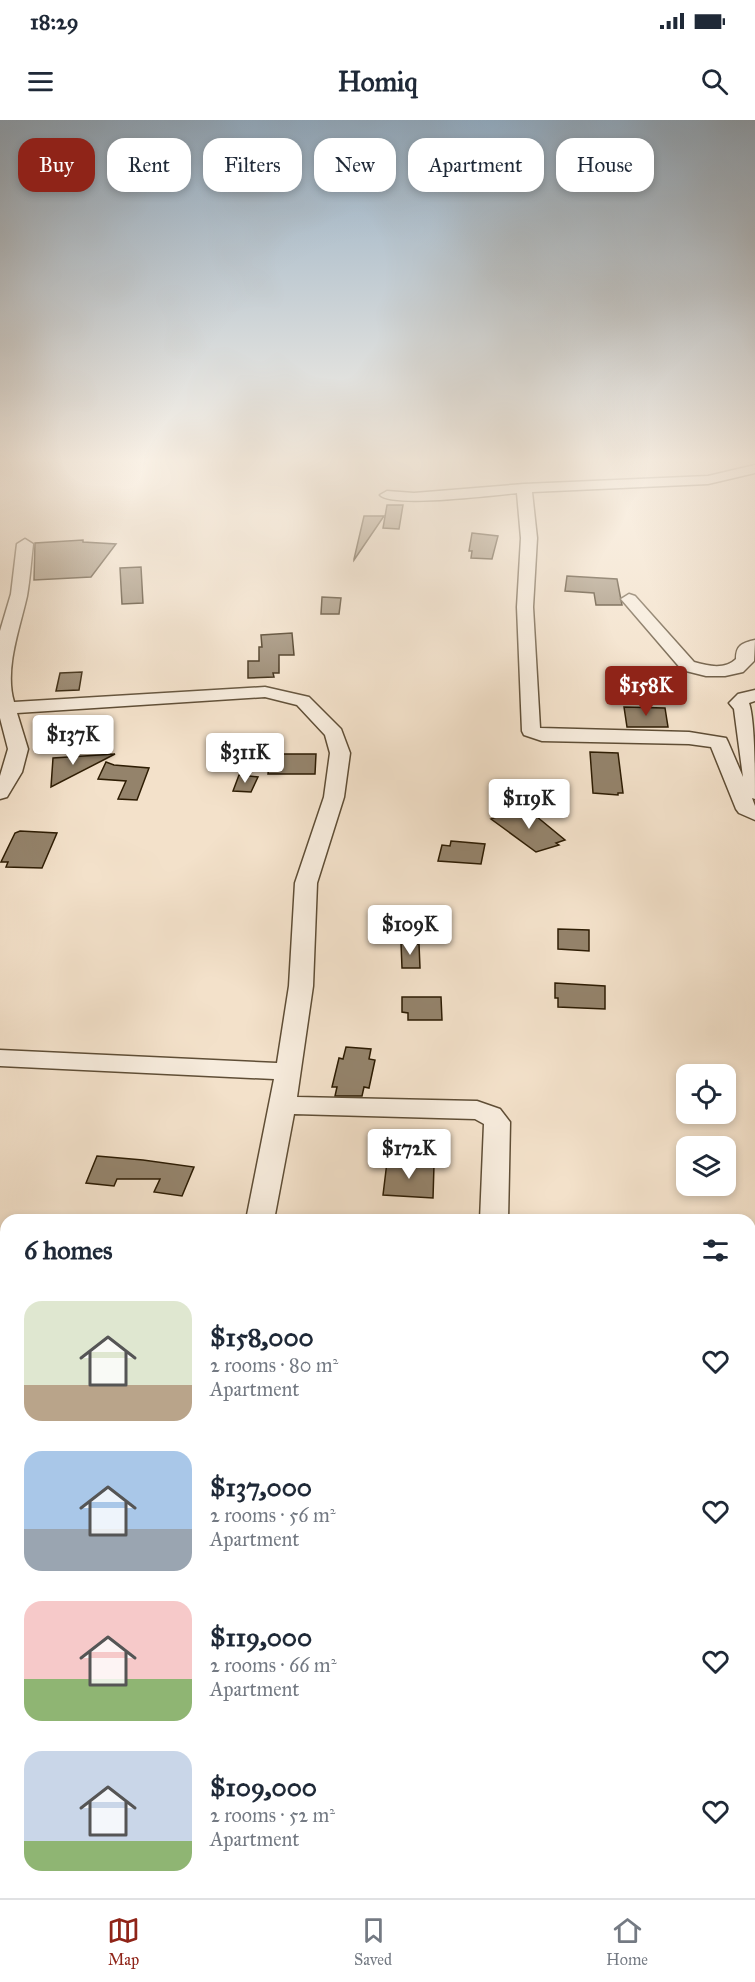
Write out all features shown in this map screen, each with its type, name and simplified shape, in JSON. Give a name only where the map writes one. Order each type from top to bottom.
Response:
[{"type":"street","points":[[529,541],[525,607],[531,731],[542,735],[689,738],[719,742],[746,809],[755,814]]},
{"type":"street","points":[[0,792],[12,772],[18,749],[2,693],[6,640],[19,594],[25,544]]},
{"type":"street","points":[[629,599],[688,666],[706,671],[736,668],[745,661],[746,649],[755,645]]},
{"type":"street","points":[[6,708],[265,692],[303,701],[334,733],[340,753],[334,797],[306,883],[301,986],[289,1072],[261,1214]]},
{"type":"street","points":[[755,695],[744,698],[738,703],[743,708],[755,793]]},
{"type":"street","points":[[0,1058],[289,1072]]},
{"type":"street","points":[[283,1106],[477,1110],[491,1115],[496,1122],[494,1214]]},
{"type":"building","points":[[83,541],[116,544],[91,577],[34,580],[35,543]]},
{"type":"building","points":[[358,541],[367,541],[354,560]]},
{"type":"building","points":[[471,541],[497,541],[492,559],[471,558],[472,551],[469,551]]},
{"type":"building","points":[[141,567],[143,603],[122,604],[120,568]]},
{"type":"building","points":[[567,576],[617,579],[622,605],[596,605],[594,593],[565,591]]},
{"type":"building","points":[[322,597],[341,598],[339,614],[321,614]]},
{"type":"building","points":[[292,633],[294,655],[279,655],[279,673],[273,673],[274,677],[248,678],[248,661],[259,661],[259,647],[262,647],[261,635]]},
{"type":"building","points":[[82,672],[79,690],[56,691],[60,673]]},
{"type":"building","points":[[624,707],[665,708],[668,727],[627,727]]},
{"type":"building","points":[[590,752],[618,753],[623,793],[618,793],[618,795],[593,793]]},
{"type":"building","points":[[115,754],[51,787],[53,758]]},
{"type":"building","points":[[270,754],[316,754],[315,774],[268,774]]},
{"type":"building","points":[[106,762],[114,765],[149,768],[137,800],[118,799],[126,781],[98,779]]},
{"type":"building","points":[[239,775],[258,777],[251,792],[233,791]]},
{"type":"building","points":[[525,807],[565,840],[556,843],[559,845],[536,852],[491,819]]},
{"type":"building","points":[[20,831],[57,833],[42,868],[6,867],[8,862],[1,862],[15,833]]},
{"type":"building","points":[[451,841],[485,844],[481,864],[438,861],[442,845],[450,846]]},
{"type":"building","points":[[558,929],[589,930],[589,951],[558,949]]},
{"type":"building","points":[[401,943],[419,944],[420,968],[402,968]]},
{"type":"building","points":[[555,983],[605,986],[605,1009],[558,1007],[558,998],[555,998]]},
{"type":"building","points":[[402,997],[441,997],[442,1020],[408,1020],[408,1013],[402,1012]]},
{"type":"building","points":[[346,1047],[371,1049],[369,1059],[375,1060],[369,1088],[364,1087],[362,1096],[335,1096],[337,1087],[332,1087],[339,1058],[343,1059]]},
{"type":"building","points":[[97,1156],[194,1167],[182,1196],[154,1192],[160,1179],[117,1179],[114,1186],[86,1183]]},
{"type":"building","points":[[387,1162],[434,1165],[433,1198],[383,1195]]}]
